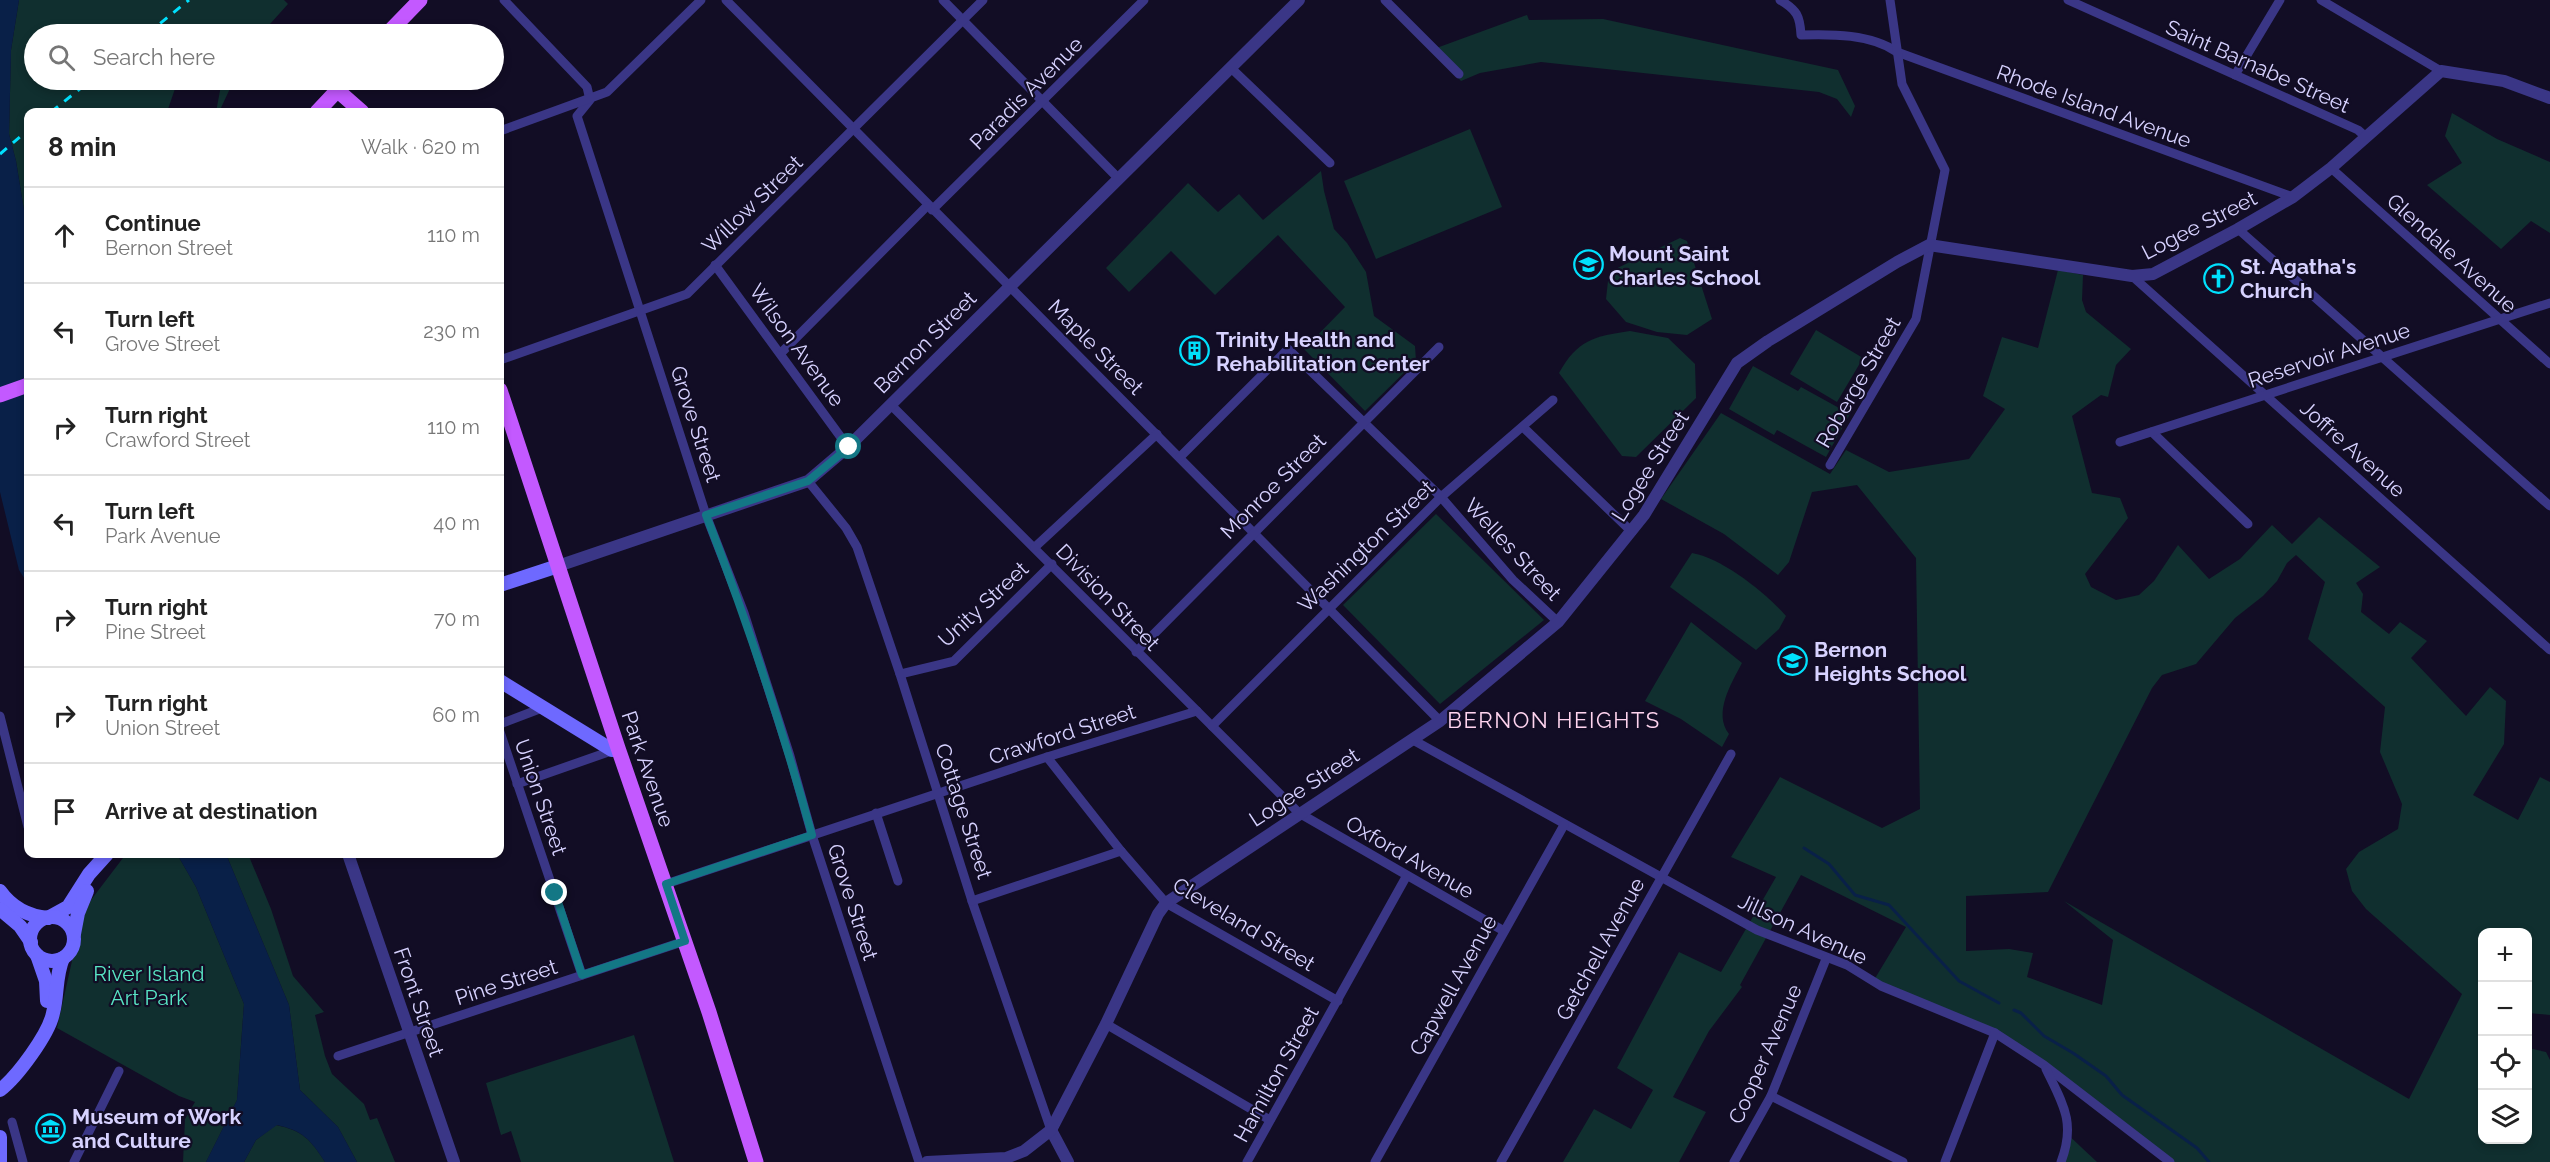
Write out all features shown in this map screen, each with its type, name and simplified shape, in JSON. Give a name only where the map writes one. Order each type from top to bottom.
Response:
[{"type":"main road","points":[[397,24],[420,0]]},
{"type":"main road","points":[[321,108],[337,90]]},
{"type":"main road","points":[[346,90],[359,108]]},
{"type":"main road","points":[[0,395],[24,386]]},
{"type":"main road","name":"Park Avenue","points":[[504,402],[615,749],[666,884],[756,1162]]},
{"type":"main road","name":"Bernon Street","points":[[504,584],[558,566]]},
{"type":"main road","points":[[504,684],[615,749]]},
{"type":"main road","points":[[31,942],[35,926],[68,907],[89,874],[103,858]]},
{"type":"main road","points":[[0,1090],[23,1063],[51,1022],[56,976],[63,958],[72,948],[81,903],[104,858]]},
{"type":"main road","points":[[0,891],[22,912],[65,922],[74,934]]},
{"type":"main road","points":[[0,909],[20,926],[37,955],[46,981],[47,1002],[44,1033]]},
{"type":"main road","points":[[37,955],[47,961],[63,958]]},
{"type":"main road","points":[[0,1137],[0,1161]]},
{"type":"street","points":[[504,0],[587,87],[590,100]]},
{"type":"street","points":[[504,130],[607,92],[701,0]]},
{"type":"street","name":"Maple Street","points":[[726,0],[1440,721]]},
{"type":"street","points":[[943,0],[1119,179]]},
{"type":"street","name":"Willow Street","points":[[504,359],[687,294],[983,0]]},
{"type":"street","name":"Paradis Avenue","points":[[781,353],[1044,101],[1144,0]]},
{"type":"street","name":"Bernon Street","points":[[558,566],[808,481],[849,447],[1230,66],[1299,0]]},
{"type":"street","points":[[1385,0],[1459,74]]},
{"type":"street","name":"Rhode Island Avenue","points":[[1780,0],[1792,7],[1800,19],[1801,35],[1834,34],[1886,44],[1897,52],[2293,197]]},
{"type":"street","name":"Roberge Street","points":[[1830,465],[1916,319],[1929,245],[1946,170],[1902,84],[1890,0]]},
{"type":"street","name":"Saint Barnabe Street","points":[[2068,0],[2358,130],[2366,137]]},
{"type":"street","points":[[2235,75],[2280,0]]},
{"type":"street","points":[[2321,0],[2441,71],[2505,81],[2550,98]]},
{"type":"street","points":[[1230,66],[1330,163]]},
{"type":"street","name":"Logee Street","points":[[927,1162],[1006,1158],[1024,1151],[1051,1130],[1106,1024],[1158,914],[1166,903],[1440,721],[1558,622],[1632,532],[1737,363],[1768,341],[1929,245],[2132,276],[2153,274],[2293,197],[2331,168],[2441,71]]},
{"type":"street","name":"Grove Street","points":[[590,100],[577,116],[594,177],[641,312],[706,515],[744,614],[790,756],[812,835],[919,1162]]},
{"type":"street","name":"Glendale Avenue","points":[[2331,168],[2550,364]]},
{"type":"street","points":[[2238,229],[2550,506]]},
{"type":"street","name":"Wilson Avenue","points":[[716,265],[849,447]]},
{"type":"street","name":"Joffre Avenue","points":[[2132,276],[2550,651]]},
{"type":"street","name":"Reservoir Avenue","points":[[2120,442],[2550,303]]},
{"type":"street","name":"Monroe Street","points":[[1136,652],[1439,347]]},
{"type":"street","name":"Welles Street","points":[[1180,457],[1288,349],[1441,497],[1513,580],[1558,622]]},
{"type":"street","name":"Washington Street","points":[[1212,726],[1441,497],[1553,400]]},
{"type":"street","name":"Division Street","points":[[891,405],[1299,813]]},
{"type":"street","points":[[1523,427],[1632,532]]},
{"type":"street","points":[[2152,432],[2248,524]]},
{"type":"street","points":[[1035,547],[1157,434]]},
{"type":"street","name":"Cottage Street","points":[[808,481],[846,528],[857,547],[939,793],[972,901],[1051,1130],[1068,1162]]},
{"type":"street","name":"Unity Street","points":[[900,674],[954,661],[1052,564]]},
{"type":"street","points":[[504,723],[543,708]]},
{"type":"street","name":"Crawford Street","points":[[666,884],[1047,757],[1197,711]]},
{"type":"street","points":[[0,716],[24,810]]},
{"type":"street","name":"Jillson Avenue","points":[[1413,740],[1756,930],[1847,966],[1881,986],[1995,1034],[2043,1065],[2170,1162]]},
{"type":"street","name":"Union Street","points":[[504,744],[582,975]]},
{"type":"street","points":[[517,784],[615,749]]},
{"type":"street","name":"Getchell Avenue","points":[[1501,1162],[1731,754]]},
{"type":"street","name":"Cleveland Street","points":[[1047,757],[1121,851],[1166,903],[1338,1001]]},
{"type":"street","points":[[18,785],[24,787]]},
{"type":"street","points":[[876,813],[898,881]]},
{"type":"street","name":"Oxford Avenue","points":[[1299,813],[1504,932]]},
{"type":"street","name":"Capwell Avenue","points":[[1375,1162],[1564,825]]},
{"type":"street","points":[[972,901],[1121,851]]},
{"type":"street","name":"Front Street","points":[[349,858],[454,1162]]},
{"type":"street","name":"Hamilton Street","points":[[1247,1162],[1407,877]]},
{"type":"street","name":"Pine Street","points":[[338,1056],[685,941]]},
{"type":"street","name":"Cooper Avenue","points":[[1734,1162],[1771,1096],[1826,959]]},
{"type":"street","points":[[1106,1024],[1270,1120]]},
{"type":"street","points":[[1945,1162],[1995,1034]]},
{"type":"street","points":[[2043,1065],[2066,1109],[2069,1143],[2061,1162]]},
{"type":"street","points":[[74,1162],[119,1071]]},
{"type":"street","points":[[1771,1096],[1903,1162]]},
{"type":"street","points":[[12,1122],[23,1162]]},
{"type":"green space","points":[[19,0],[284,0],[288,4],[270,24],[24,24],[24,90],[175,90],[168,108],[24,108],[24,210],[9,134],[11,50]]},
{"type":"green space","points":[[1527,15],[1529,20],[1603,19],[1838,70],[1855,106],[1851,117],[1837,99],[1819,92],[1541,62],[1480,73],[1461,81],[1431,50]]},
{"type":"green space","points":[[220,90],[229,90],[221,108],[217,108]]},
{"type":"green space","points":[[2452,113],[2497,139],[2550,162],[2550,233],[2531,221],[2501,249],[2427,185],[2462,163],[2445,136]]},
{"type":"green space","points":[[1470,129],[1502,207],[1376,259],[1344,181]]},
{"type":"green space","points":[[1321,171],[1334,229],[1347,243],[1366,272],[1374,316],[1415,346],[1416,361],[1365,411],[1304,349],[1345,307],[1278,235],[1215,295],[1171,251],[1129,292],[1106,268],[1188,183],[1218,212],[1239,194],[1263,220]]},
{"type":"green space","points":[[1680,238],[1687,241],[1712,319],[1687,335],[1657,332],[1626,322],[1606,299],[1609,272]]},
{"type":"green space","points":[[2058,270],[2083,275],[2082,300],[2086,312],[2131,349],[2116,365],[2108,397],[2101,395],[2072,416],[2092,493],[2120,498],[2128,518],[2085,574],[2091,587],[2116,600],[2139,595],[2154,581],[2178,545],[2209,579],[2240,559],[2272,525],[2292,544],[2319,517],[2380,567],[2356,583],[2363,594],[2361,612],[2389,634],[2400,622],[2427,641],[2411,658],[2466,716],[2490,687],[2506,701],[2504,744],[2473,795],[2518,820],[2540,777],[2550,782],[2550,1015],[2532,1013],[2532,928],[2478,928],[2478,1144],[2532,1144],[2532,1049],[2546,1052],[2550,1060],[2550,1162],[2173,1162],[2024,1048],[1874,980],[1906,927],[1801,875],[1740,985],[1742,987],[1709,1031],[1673,1097],[1706,1112],[1679,1162],[1563,1162],[1594,1109],[1631,1129],[1653,1090],[1617,1068],[1679,952],[1721,972],[1776,877],[1731,857],[1780,777],[1882,828],[1920,809],[1916,558],[1857,485],[1812,492],[1789,562],[1778,575],[1724,534],[1661,499],[1721,413],[1830,474],[1846,450],[1889,472],[1969,459],[2005,409],[1983,396],[2002,337],[2038,348]],"holes":[[[2296,555],[2325,582],[2308,639],[2385,707],[2380,752],[2402,804],[2398,829],[2359,852],[2346,869],[2352,891],[2366,909],[2462,994],[2409,1099],[2064,901],[2113,940],[2102,1005],[2027,977],[2033,953],[2009,949],[1966,951],[1966,896],[2048,892],[2152,688],[2162,675],[2196,664],[2235,618],[2263,596],[2277,581],[2287,563]]]},
{"type":"green space","points":[[1816,330],[1863,358],[1837,402],[1790,374]]},
{"type":"green space","points":[[1630,331],[1668,338],[1695,364],[1696,398],[1636,457],[1622,456],[1559,373],[1573,353],[1588,342],[1607,335]]},
{"type":"green space","points":[[1753,366],[1798,391],[1801,387],[1850,414],[1826,457],[1777,430],[1774,435],[1729,409]]},
{"type":"green space","points":[[1436,514],[1544,620],[1440,704],[1343,605]]},
{"type":"green space","points":[[1692,553],[1704,556],[1730,569],[1767,597],[1786,616],[1779,629],[1756,650],[1670,587]]},
{"type":"green space","points":[[1691,622],[1742,663],[1725,698],[1723,717],[1729,734],[1722,747],[1681,719],[1645,701]]},
{"type":"green space","name":"River Island Art Park","points":[[123,858],[179,858],[196,887],[244,1004],[237,1100],[206,1162],[183,1162],[185,1119],[195,1102],[179,1096],[57,1028],[80,925],[91,900]]},
{"type":"green space","points":[[228,858],[250,858],[271,909],[293,976],[324,1012],[315,1015],[332,1074],[364,1104],[370,1120],[377,1118],[395,1162],[357,1162],[338,1127],[300,1090],[289,1005]]},
{"type":"green space","points":[[634,1035],[674,1162],[521,1162],[511,1131],[501,1135],[486,1083]]},
{"type":"green space","points":[[276,1125],[293,1130],[305,1137],[325,1162],[244,1162],[256,1140]]},
{"type":"green space","points":[[2065,1132],[2097,1162],[2059,1162]]},
{"type":"water","points":[[0,0],[19,0],[11,50],[9,134],[24,210],[24,578],[19,570],[0,492]]},
{"type":"water","points":[[179,858],[228,858],[289,1005],[300,1090],[338,1127],[357,1162],[325,1162],[315,1147],[300,1133],[277,1125],[256,1140],[244,1162],[206,1162],[237,1100],[244,1004],[196,887]]},
{"type":"waterway","points":[[1804,848],[1829,864],[1855,895],[1889,905],[1959,981],[1999,1003]]},
{"type":"waterway","points":[[2014,1010],[2021,1013],[2044,1036],[2106,1076],[2122,1095],[2197,1148],[2209,1162]]},
{"type":"railway","points":[[159,24],[189,0]]},
{"type":"railway","points":[[56,108],[78,90]]},
{"type":"railway","points":[[0,154],[24,133]]},
{"type":"place","name":"Mount Saint Charles School","points":[[1588,265]]},
{"type":"place","name":"St. Agatha's Church","points":[[2219,278]]},
{"type":"place","name":"Trinity Health and Rehabilitation Center","points":[[1195,351]]},
{"type":"place","name":"Bernon Heights School","points":[[1793,661]]},
{"type":"place","name":"Museum of Work and Culture","points":[[51,1128]]},
{"type":"district","name":"BERNON HEIGHTS","points":[[1554,720]]},
{"type":"route","points":[[555,893],[582,975],[685,941],[666,884],[812,835],[790,756],[744,614],[706,515],[808,481],[849,447]]}]
